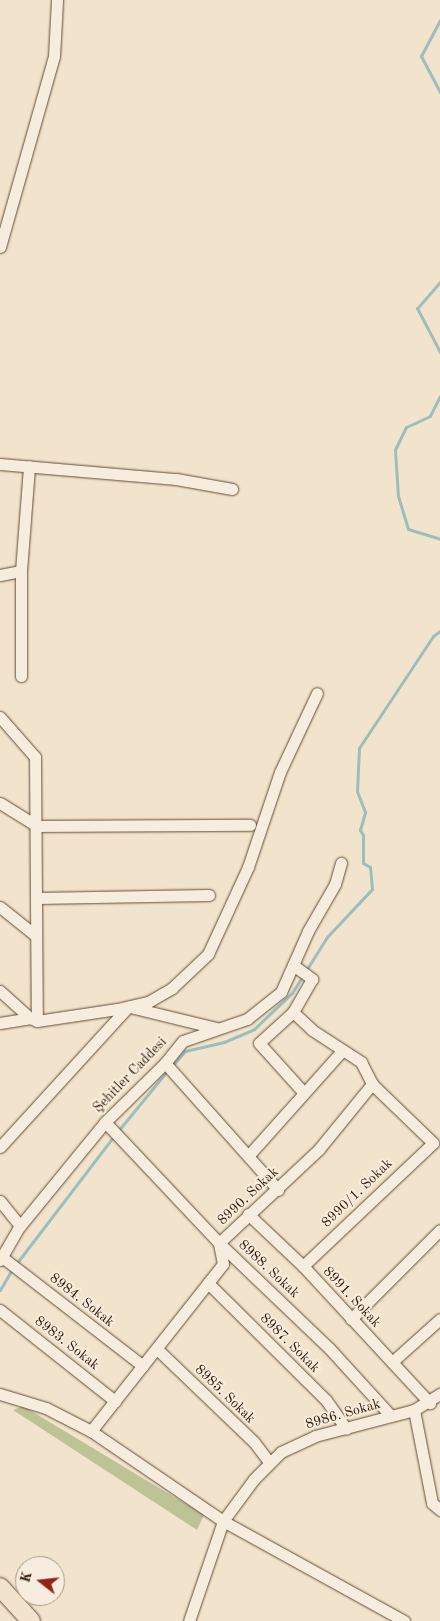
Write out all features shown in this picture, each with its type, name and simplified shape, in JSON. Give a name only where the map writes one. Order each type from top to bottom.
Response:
[{"type":"main road","points":[[0,1587],[26,1619]]},
{"type":"street","points":[[0,247],[54,56],[57,0]]},
{"type":"street","points":[[0,464],[176,479],[232,489]]},
{"type":"street","points":[[21,676],[21,571],[29,466]]},
{"type":"street","points":[[0,575],[21,571]]},
{"type":"street","points":[[0,1023],[128,1007],[148,1002],[172,988],[208,954],[248,867],[280,772],[317,693]]},
{"type":"street","points":[[0,718],[35,757],[37,826],[33,1019]]},
{"type":"street","points":[[0,803],[37,826],[250,825]]},
{"type":"street","name":"Şehitler Caddesi","points":[[4,1260],[20,1226],[105,1122],[165,1064],[183,1041],[246,1019],[282,992],[296,967],[311,924],[335,884],[341,863]]},
{"type":"street","points":[[36,898],[209,895]]},
{"type":"street","points":[[0,906],[35,935]]},
{"type":"street","points":[[296,967],[311,978],[293,1012],[259,1042],[304,1093]]},
{"type":"street","points":[[0,991],[33,1019]]},
{"type":"street","points":[[128,1007],[216,1028]]},
{"type":"street","points":[[0,1147],[128,1007]]},
{"type":"street","points":[[293,1012],[312,1030],[361,1062],[372,1084]]},
{"type":"street","points":[[248,1156],[342,1051]]},
{"type":"street","points":[[165,1064],[278,1190]]},
{"type":"street","name":"8990/1. Sokak","points":[[304,1266],[433,1142],[372,1084]]},
{"type":"street","name":"8990. Sokak","points":[[91,1431],[223,1264],[219,1243],[248,1214],[278,1190],[319,1149],[372,1084]]},
{"type":"street","name":"8988. Sokak","points":[[105,1122],[219,1243],[329,1348],[391,1416]]},
{"type":"street","points":[[0,1201],[20,1226]]},
{"type":"street","name":"8991. Sokak","points":[[248,1214],[304,1266],[392,1362],[435,1402]]},
{"type":"street","points":[[351,1319],[440,1230]]},
{"type":"street","name":"8984. Sokak","points":[[4,1260],[21,1271],[143,1366]]},
{"type":"street","name":"8987. Sokak","points":[[208,1284],[326,1400],[346,1429]]},
{"type":"street","name":"8983. Sokak","points":[[0,1310],[115,1401]]},
{"type":"street","points":[[392,1362],[440,1319]]},
{"type":"street","name":"8985. Sokak","points":[[157,1349],[254,1442],[270,1463]]},
{"type":"street","points":[[0,1394],[46,1408],[91,1431],[224,1521],[404,1621]]},
{"type":"street","name":"8986. Sokak","points":[[189,1621],[224,1521],[281,1452],[315,1436],[414,1410],[435,1402],[440,1394]]},
{"type":"street","points":[[414,1410],[432,1503],[440,1510]]},
{"type":"green space","points":[[23,1406],[204,1515],[197,1530],[13,1410]]},
{"type":"waterway","points":[[440,20],[421,56],[440,92]]},
{"type":"waterway","points":[[440,282],[417,308],[440,352]]},
{"type":"waterway","points":[[440,396],[430,416],[406,427],[395,450],[398,496],[408,529],[440,539]]},
{"type":"waterway","points":[[172,1066],[185,1051],[224,1042],[254,1029],[292,993],[327,937],[372,889],[370,867],[363,863],[363,835],[360,830],[365,812],[357,791],[359,748],[433,636],[440,631]]},
{"type":"waterway","points":[[118,1131],[168,1070]]},
{"type":"waterway","points":[[16,1264],[114,1136]]},
{"type":"waterway","points":[[0,1290],[12,1269]]}]
